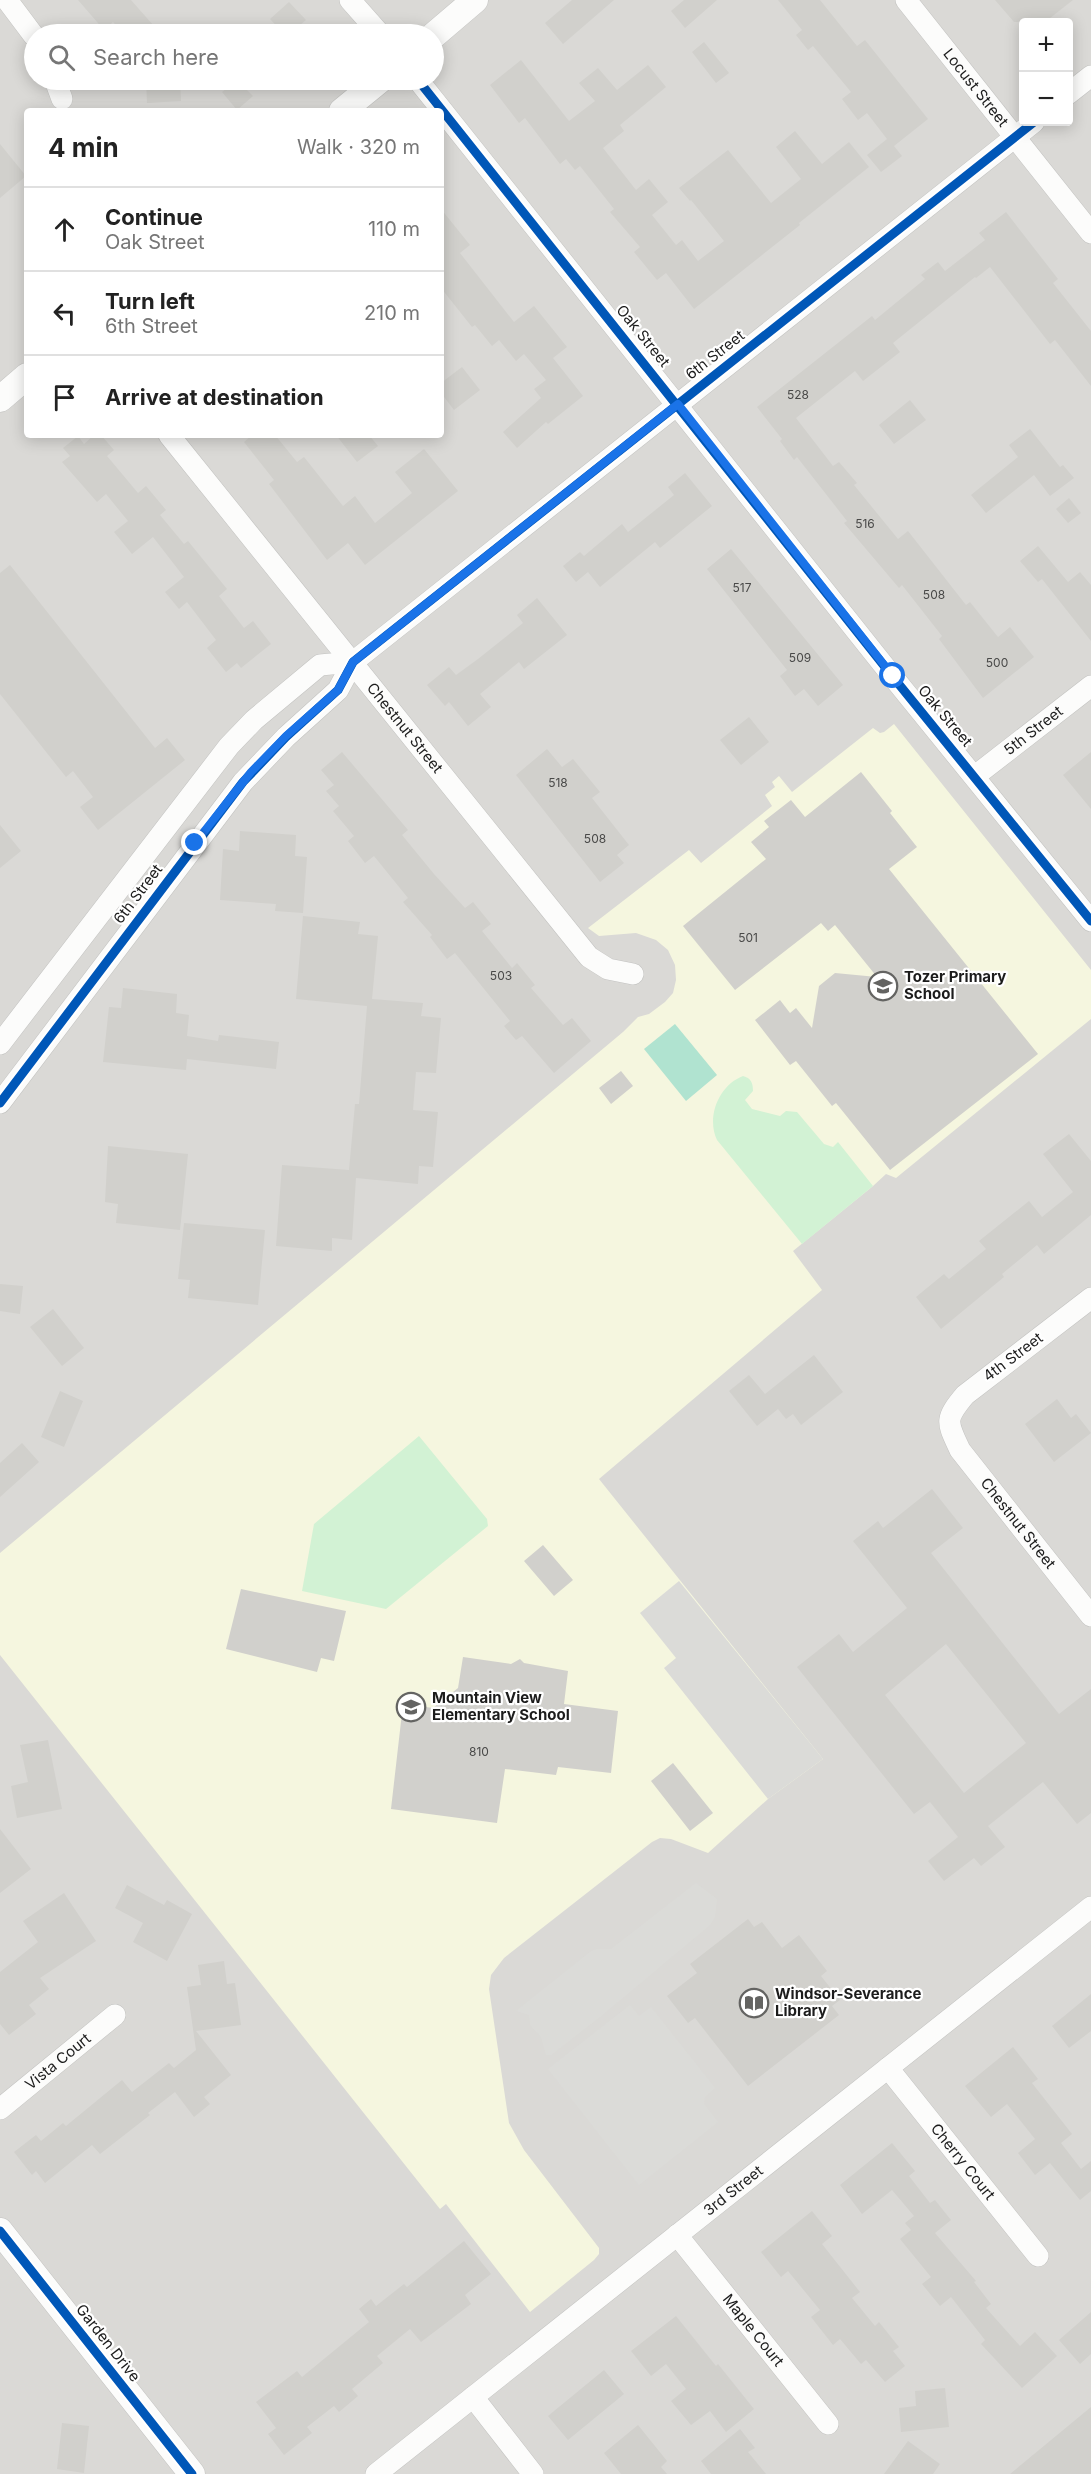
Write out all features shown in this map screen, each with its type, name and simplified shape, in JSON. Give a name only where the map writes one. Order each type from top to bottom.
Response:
[{"type":"street","points":[[7,0],[25,24]]},
{"type":"street","points":[[350,0],[371,24]]},
{"type":"street","points":[[444,26],[475,0]]},
{"type":"street","name":"Locust Street","points":[[906,0],[1091,233]]},
{"type":"street","points":[[1073,90],[1091,76]]},
{"type":"street","points":[[346,108],[368,90]]},
{"type":"street","name":"Oak Street","points":[[426,90],[440,108]]},
{"type":"street","name":"Oak Street","points":[[444,112],[1091,921]]},
{"type":"street","name":"6th Street","points":[[0,1104],[243,782],[286,736],[338,690],[353,662],[1029,126]]},
{"type":"street","points":[[0,399],[24,379]]},
{"type":"street","name":"Chestnut Street","points":[[172,438],[589,957],[608,969],[633,974]]},
{"type":"street","name":"6th Street","points":[[0,1044],[229,746],[254,720],[320,665],[353,662]]},
{"type":"street","name":"5th Street","points":[[975,776],[1091,686]]},
{"type":"street","name":"4th Street","points":[[949,1426],[951,1411],[964,1395],[1091,1298]]},
{"type":"street","name":"Chestnut Street","points":[[949,1426],[960,1450],[1091,1616]]},
{"type":"street","name":"3rd Street","points":[[375,2474],[1091,1907]]},
{"type":"street","name":"Vista Court","points":[[0,2109],[115,2015]]},
{"type":"street","name":"Cherry Court","points":[[888,2068],[1038,2256]]},
{"type":"street","name":"Garden Drive","points":[[0,2231],[192,2474]]},
{"type":"street","name":"Maple Court","points":[[677,2235],[828,2424]]},
{"type":"street","points":[[473,2397],[533,2474]]},
{"type":"shaded area","points":[[0,0],[1091,0],[1091,2474],[0,2474]]},
{"type":"shaded area","name":"Mountain View Elementary School","points":[[894,724],[1091,970],[1091,1019],[896,1178],[886,1174],[793,1251],[822,1290],[599,1479],[823,1759],[768,1799],[708,1853],[671,1839],[660,1838],[652,1842],[504,1958],[491,1975],[489,1989],[509,2123],[524,2150],[599,2248],[599,2254],[594,2260],[530,2312],[446,2204],[440,2209],[0,1655],[0,1553],[623,1032],[638,1017],[649,1014],[673,993],[676,980],[675,965],[668,950],[656,940],[636,933],[599,936],[588,928],[689,850],[701,863],[772,806],[765,795],[775,787],[772,782],[779,776],[792,792],[873,728],[880,733]]},
{"type":"shaded area","points":[[743,1076],[752,1083],[753,1091],[745,1100],[752,1109],[780,1116],[786,1111],[797,1112],[824,1144],[833,1147],[838,1142],[873,1186],[802,1244],[717,1140],[713,1122],[717,1103],[727,1087]]},
{"type":"shaded area","points":[[419,1436],[487,1519],[488,1526],[386,1609],[302,1591],[314,1524]]},
{"type":"shaded area","points":[[679,1581],[823,1759],[768,1799],[664,1668],[676,1658],[640,1613]]},
{"type":"shaded area","points":[[696,1883],[717,1899],[715,1917],[710,1925],[600,2017],[551,2055],[546,2055],[541,2037],[530,2025],[529,2015],[516,2011],[590,1952],[596,1949],[611,1949]]},
{"type":"shaded area","points":[[630,2005],[639,2016],[651,2007],[715,2088],[705,2097],[704,2104],[718,2122],[639,2185],[548,2069]]},
{"type":"green space","points":[[675,1024],[717,1075],[686,1101],[644,1049]]},
{"type":"building","points":[[78,0],[131,0],[152,24],[115,24],[113,22],[99,24]]},
{"type":"building","points":[[572,0],[614,0],[563,44],[545,23]]},
{"type":"building","points":[[684,0],[717,0],[685,28],[671,11]]},
{"type":"building","points":[[778,0],[820,0],[857,46],[865,40],[928,119],[894,146],[902,156],[881,172],[867,155],[887,139],[867,113],[858,120],[842,99],[851,92],[813,46],[808,50],[796,35],[802,30]]},
{"type":"building","points":[[995,0],[1073,0],[1050,18],[1019,18],[1019,22],[1014,22]]},
{"type":"building","points":[[289,2],[306,20],[301,24],[275,24],[270,19]]},
{"type":"building","points":[[704,42],[729,73],[716,83],[692,52]]},
{"type":"building","points":[[521,60],[569,121],[595,101],[579,83],[598,68],[617,90],[648,65],[666,87],[620,125],[624,131],[603,148],[636,190],[649,179],[668,202],[652,215],[676,245],[682,240],[698,261],[724,241],[679,188],[728,150],[771,203],[801,179],[776,147],[795,131],[822,164],[849,142],[869,167],[694,309],[666,273],[657,280],[634,252],[640,247],[610,212],[614,209],[580,166],[575,170],[566,159],[560,164],[525,118],[519,123],[490,85]]},
{"type":"building","points":[[146,90],[180,90],[181,101],[147,103]]},
{"type":"building","points":[[247,90],[253,96],[239,108],[235,108],[222,92]]},
{"type":"building","points":[[0,144],[24,174],[24,178],[0,198]]},
{"type":"building","points":[[1006,212],[1058,279],[1053,283],[1091,331],[1091,386],[1055,340],[1050,344],[990,267],[893,343],[900,352],[863,381],[855,371],[796,418],[833,466],[839,462],[857,483],[854,485],[898,539],[908,531],[966,605],[970,602],[998,637],[1010,627],[1034,657],[983,698],[939,639],[942,636],[902,585],[899,588],[844,523],[847,521],[797,457],[794,460],[780,441],[782,439],[757,407],[872,316],[875,320],[925,279],[921,275],[938,262],[945,271],[985,240],[979,233]]},
{"type":"building","points":[[444,213],[470,245],[460,253],[514,322],[534,306],[567,347],[553,358],[583,396],[548,424],[546,422],[517,448],[503,432],[541,398],[534,389],[546,380],[524,354],[516,361],[499,340],[492,346],[475,325],[472,327],[444,292]]},
{"type":"building","points":[[462,367],[480,390],[454,410],[444,397],[444,381]]},
{"type":"building","points":[[910,400],[926,420],[894,444],[879,425]]},
{"type":"building","points":[[1030,429],[1060,467],[1063,465],[1074,478],[1050,496],[1034,475],[986,513],[971,495],[1018,457],[1009,445]]},
{"type":"building","points":[[76,438],[80,438],[84,444],[91,438],[104,438],[114,450],[107,456],[138,493],[146,486],[166,510],[160,515],[184,544],[188,541],[227,589],[219,596],[244,628],[253,621],[271,644],[241,668],[237,663],[226,672],[207,648],[216,640],[187,602],[179,609],[165,592],[184,577],[153,537],[132,554],[114,532],[128,521],[106,494],[97,502],[62,462],[70,456],[63,448]]},
{"type":"building","points":[[249,438],[277,438],[297,462],[304,457],[343,506],[355,496],[375,523],[412,493],[395,472],[424,449],[458,491],[365,565],[348,543],[327,560],[269,484],[274,480],[244,442]]},
{"type":"building","points":[[338,438],[371,438],[378,446],[357,462]]},
{"type":"building","points":[[685,473],[712,506],[660,548],[655,542],[600,587],[588,572],[576,582],[563,566],[580,552],[584,556],[622,524],[628,532],[674,495],[668,487]]},
{"type":"building","points":[[1069,498],[1081,513],[1068,523],[1056,509]]},
{"type":"building","points":[[1038,546],[1068,582],[1080,572],[1091,585],[1091,641],[1042,579],[1038,582],[1020,561]]},
{"type":"building","points":[[731,549],[843,685],[818,706],[804,689],[795,696],[780,676],[787,670],[707,569]]},
{"type":"building","points":[[10,565],[155,748],[167,738],[185,760],[98,830],[80,807],[93,797],[73,771],[66,777],[0,694],[0,573]]},
{"type":"building","points":[[537,598],[567,635],[524,669],[519,662],[480,694],[491,707],[468,726],[449,702],[445,706],[427,685],[449,667],[456,675],[478,659],[523,623],[517,615]]},
{"type":"building","points":[[749,717],[769,742],[741,765],[720,740]]},
{"type":"building","points":[[547,749],[562,767],[573,759],[600,792],[592,798],[629,845],[617,855],[624,863],[600,882],[516,775]]},
{"type":"building","points":[[342,752],[408,830],[402,835],[434,874],[465,908],[473,902],[491,924],[482,931],[512,968],[517,963],[535,985],[531,988],[563,1025],[572,1018],[591,1041],[554,1073],[522,1036],[516,1040],[504,1026],[510,1021],[455,953],[447,959],[430,937],[432,935],[403,902],[408,898],[374,856],[365,863],[348,841],[354,836],[333,811],[339,806],[326,791],[334,785],[321,770]]},
{"type":"building","points":[[1091,752],[1091,809],[1063,775]]},
{"type":"building","points":[[861,772],[917,847],[889,869],[1038,1054],[890,1170],[836,1103],[832,1106],[796,1061],[790,1065],[755,1020],[780,1000],[790,1013],[796,1008],[812,1028],[819,986],[835,973],[877,977],[835,925],[828,931],[821,923],[735,990],[683,926],[766,859],[751,842],[769,827],[764,821],[791,800],[805,817]]},
{"type":"building","points":[[0,825],[21,851],[0,868]]},
{"type":"building","points":[[240,831],[296,835],[295,856],[307,857],[303,913],[275,911],[276,904],[220,900],[223,849],[239,851]]},
{"type":"building","points":[[303,916],[360,922],[358,934],[378,936],[372,999],[423,1003],[421,1016],[441,1018],[436,1073],[416,1072],[413,1110],[438,1112],[433,1167],[419,1166],[418,1184],[356,1178],[352,1240],[332,1238],[332,1251],[276,1246],[282,1165],[349,1170],[355,1104],[359,1104],[367,1006],[296,999]]},
{"type":"building","points":[[123,988],[177,994],[176,1013],[189,1015],[187,1036],[218,1041],[219,1035],[279,1042],[276,1069],[187,1059],[186,1070],[103,1062],[109,1007],[121,1008]]},
{"type":"building","points":[[621,1071],[633,1086],[611,1104],[599,1088]]},
{"type":"building","points":[[1069,1134],[1091,1161],[1091,1215],[1044,1254],[1037,1245],[1002,1274],[1004,1277],[941,1329],[916,1297],[944,1274],[949,1279],[986,1249],[979,1241],[1029,1201],[1042,1217],[1073,1192],[1043,1154]]},
{"type":"building","points":[[108,1146],[188,1154],[180,1230],[116,1223],[118,1204],[105,1202]]},
{"type":"building","points":[[184,1223],[265,1230],[258,1305],[188,1298],[190,1280],[178,1279]]},
{"type":"building","points":[[0,1284],[23,1286],[20,1314],[0,1311]]},
{"type":"building","points":[[53,1309],[84,1348],[62,1366],[30,1327]]},
{"type":"building","points":[[814,1355],[843,1392],[801,1425],[793,1414],[786,1419],[778,1409],[757,1426],[729,1391],[749,1375],[765,1394]]},
{"type":"building","points":[[60,1391],[83,1401],[64,1447],[41,1437]]},
{"type":"building","points":[[1057,1399],[1071,1418],[1076,1414],[1091,1433],[1054,1462],[1025,1424]]},
{"type":"building","points":[[22,1443],[39,1462],[0,1497],[0,1463]]},
{"type":"building","points":[[932,1489],[963,1528],[931,1553],[1059,1714],[1091,1689],[1091,1813],[1077,1824],[1043,1782],[988,1826],[1005,1847],[981,1866],[974,1858],[944,1881],[928,1861],[958,1837],[930,1802],[914,1814],[797,1667],[839,1634],[853,1652],[907,1608],[853,1541],[878,1521],[883,1528]],"holes":[[[946,1644],[1026,1743],[964,1793],[885,1695]]]},
{"type":"building","points":[[543,1545],[573,1580],[554,1596],[524,1561]]},
{"type":"building","points":[[241,1589],[346,1611],[334,1661],[321,1658],[317,1672],[226,1649]]},
{"type":"building","points":[[463,1657],[511,1664],[520,1659],[524,1663],[568,1671],[564,1704],[618,1711],[611,1773],[558,1767],[556,1775],[505,1769],[497,1823],[391,1809],[403,1704],[433,1708],[458,1688]]},
{"type":"building","points":[[48,1740],[62,1809],[17,1818],[11,1786],[28,1782],[20,1745]]},
{"type":"building","points":[[673,1763],[713,1813],[690,1831],[651,1781]]},
{"type":"building","points":[[0,1829],[31,1869],[0,1893]]},
{"type":"building","points":[[127,1885],[164,1905],[167,1900],[192,1914],[167,1961],[133,1942],[143,1923],[115,1908]]},
{"type":"building","points":[[64,1893],[96,1941],[40,1978],[49,1989],[29,2005],[36,2014],[9,2035],[0,2024],[0,1972],[38,1942],[23,1921]]},
{"type":"building","name":"Windsor-Severance Library","points":[[748,1919],[754,1927],[762,1922],[782,1948],[799,1935],[827,1971],[821,1976],[840,2000],[832,2006],[839,2015],[748,2086],[695,2018],[688,2023],[667,1996],[697,1973],[690,1964]]},
{"type":"building","points":[[224,1961],[227,1984],[235,1983],[241,2025],[196,2031],[231,2075],[204,2097],[210,2104],[194,2117],[175,2092],[100,2154],[92,2145],[45,2183],[36,2171],[32,2175],[14,2152],[36,2135],[41,2141],[63,2123],[66,2126],[122,2080],[132,2092],[169,2063],[174,2068],[196,2050],[187,1987],[201,1985],[198,1965]]},
{"type":"building","points":[[1091,1994],[1091,2031],[1069,2048],[1052,2026]]},
{"type":"building","points":[[1013,2047],[1038,2079],[1032,2083],[1072,2134],[1061,2143],[1081,2169],[1091,2161],[1091,2191],[1080,2200],[1050,2163],[1035,2175],[1018,2153],[1035,2139],[1007,2104],[991,2117],[965,2086]]},
{"type":"building","points":[[892,2143],[915,2171],[909,2176],[930,2203],[935,2200],[951,2220],[935,2233],[976,2281],[974,2282],[991,2304],[986,2308],[1020,2346],[1035,2332],[1057,2356],[1022,2388],[981,2344],[985,2340],[951,2297],[940,2306],[922,2284],[931,2277],[900,2239],[911,2230],[905,2223],[914,2216],[892,2190],[862,2214],[840,2185]]},
{"type":"building","points":[[812,2211],[832,2236],[822,2244],[860,2292],[852,2298],[875,2326],[879,2322],[899,2347],[893,2351],[905,2366],[885,2382],[866,2360],[861,2364],[840,2339],[833,2345],[811,2317],[820,2310],[788,2271],[781,2277],[761,2252]]},
{"type":"building","points":[[464,2241],[491,2274],[465,2295],[471,2304],[421,2342],[410,2329],[377,2356],[383,2363],[352,2389],[358,2396],[339,2412],[334,2406],[307,2427],[312,2433],[284,2455],[268,2434],[276,2428],[256,2402],[297,2371],[302,2377],[369,2322],[359,2309],[371,2299],[376,2306],[404,2284],[407,2287]]},
{"type":"building","points":[[1091,2312],[1091,2354],[1080,2364],[1059,2340]]},
{"type":"building","points":[[676,2316],[754,2409],[726,2432],[710,2411],[691,2425],[671,2401],[686,2389],[666,2364],[651,2376],[631,2351]]},
{"type":"building","points":[[604,2370],[624,2394],[568,2440],[548,2416]]},
{"type":"building","points":[[945,2388],[949,2427],[901,2432],[899,2408],[916,2406],[915,2391]]},
{"type":"building","points":[[1091,2407],[1091,2474],[1010,2474]]},
{"type":"building","points":[[62,2423],[89,2426],[84,2473],[57,2469]]},
{"type":"building","points":[[638,2425],[667,2461],[661,2467],[667,2474],[621,2474],[604,2453]]},
{"type":"building","points":[[740,2429],[755,2448],[748,2452],[766,2474],[711,2474],[701,2461]]},
{"type":"building","points":[[908,2441],[940,2464],[933,2474],[884,2474]]},
{"type":"cycle path","points":[[426,90],[440,108]]},
{"type":"cycle path","points":[[444,113],[893,677],[1091,921]]},
{"type":"cycle path","points":[[0,1103],[243,782],[286,737],[338,690],[353,662],[1029,126]]},
{"type":"cycle path","points":[[0,2231],[192,2474]]},
{"type":"place","name":"Tozer Primary School","points":[[883,986]]},
{"type":"place","name":"Mountain View Elementary School","points":[[411,1707]]},
{"type":"place","name":"Windsor-Severance Library","points":[[754,2003]]},
{"type":"route","points":[[195,843],[251,772],[286,736],[338,690],[353,662],[678,404],[893,676]]}]
